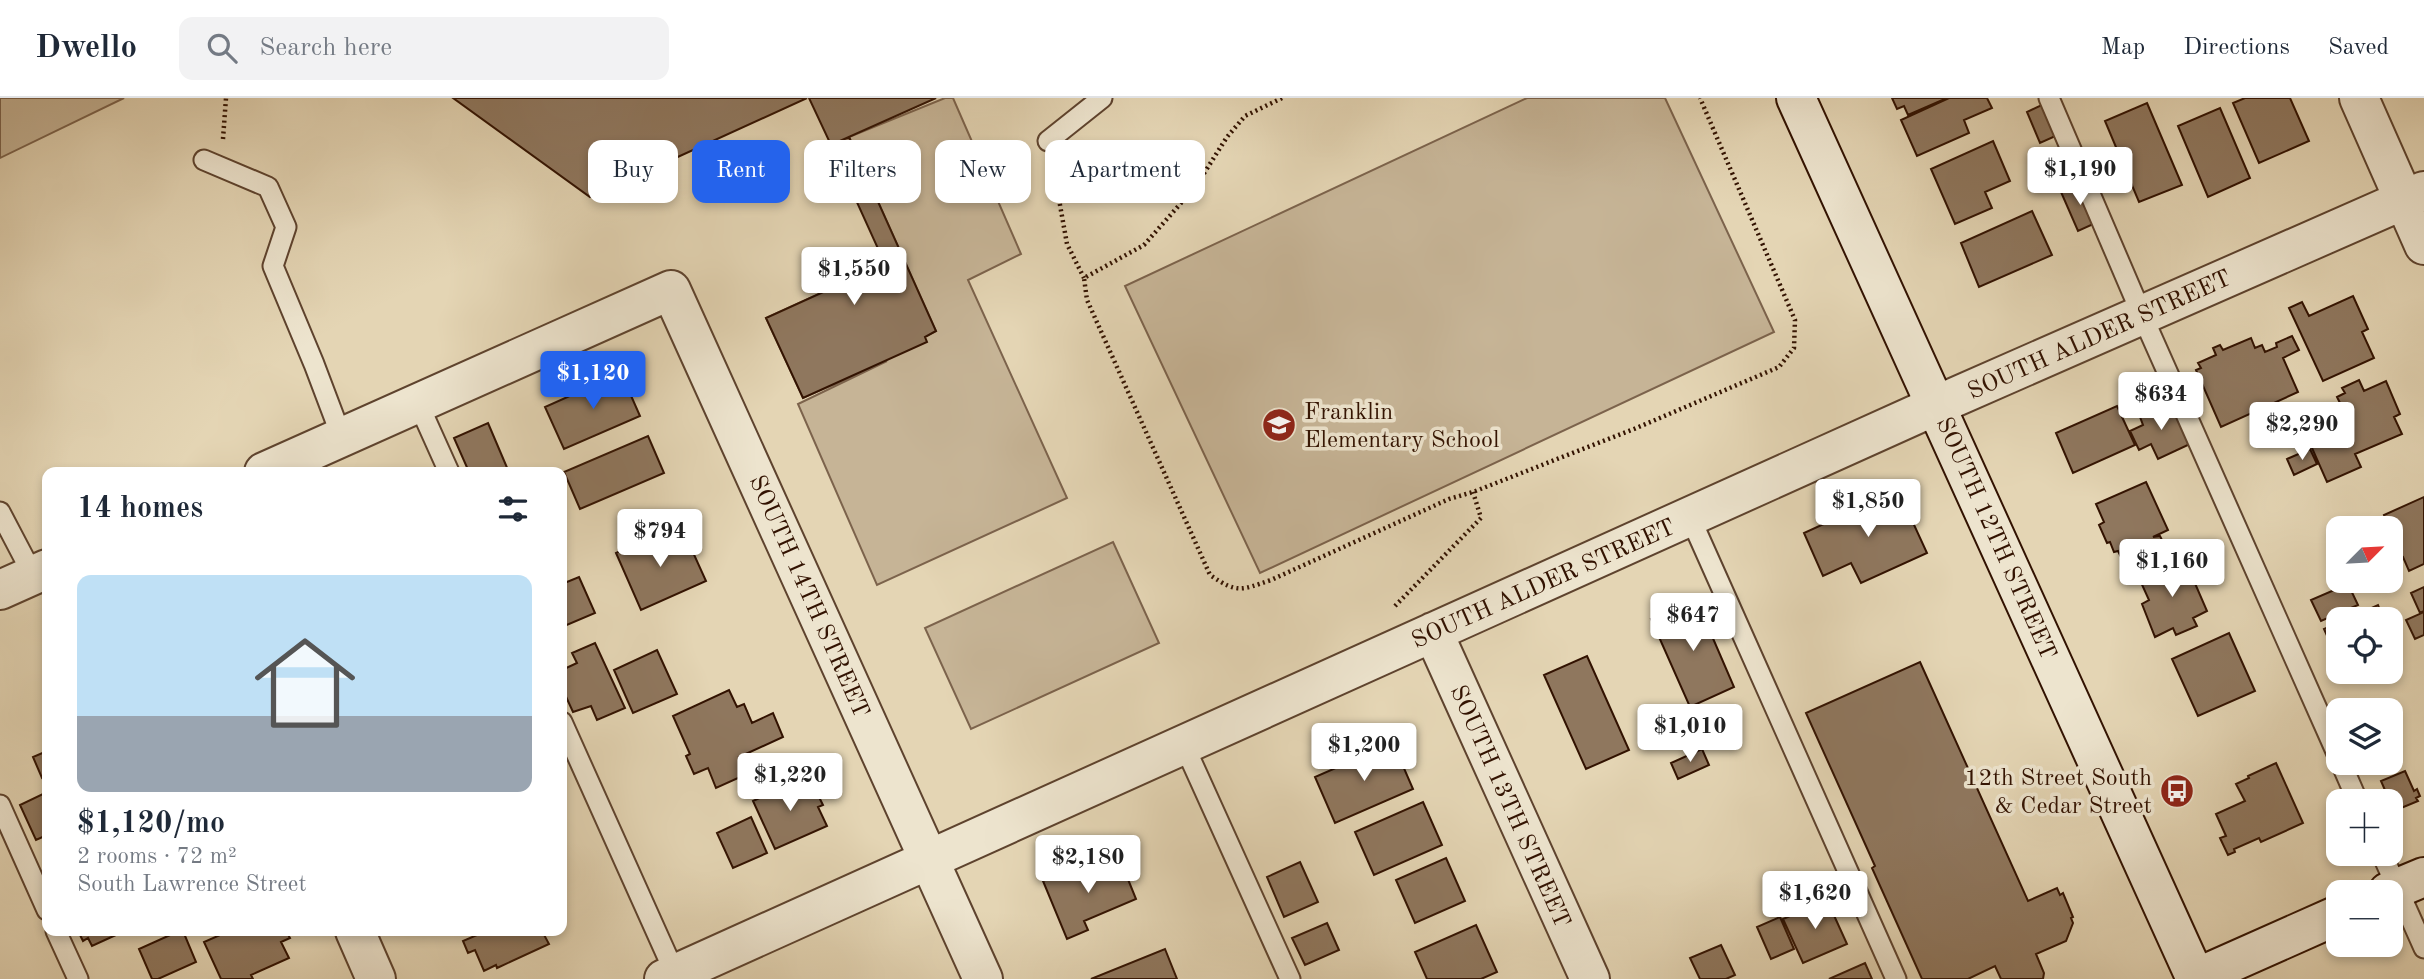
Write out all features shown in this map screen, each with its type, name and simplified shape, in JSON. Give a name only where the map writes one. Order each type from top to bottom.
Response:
[{"type":"street","name":"SOUTH 12TH STREET","points":[[1796,98],[2195,979]]},
{"type":"street","points":[[2359,98],[2414,195],[2424,245]]},
{"type":"street","name":"SOUTH ALDER STREET","points":[[672,977],[1937,405],[2414,195]]},
{"type":"street","name":"SOUTH 14TH STREET","points":[[418,403],[671,290],[983,979]]},
{"type":"street","points":[[275,467],[418,403]]},
{"type":"street","name":"SOUTH 13TH STREET","points":[[1433,632],[1590,979]]},
{"type":"street","points":[[2195,979],[2326,920]]},
{"type":"street","points":[[357,936],[376,979]]},
{"type":"lane","points":[[1049,140],[1102,98]]},
{"type":"lane","points":[[2049,98],[2326,729]]},
{"type":"lane","points":[[212,163],[268,187],[286,227],[273,266],[342,438]]},
{"type":"lane","points":[[418,403],[448,467]]},
{"type":"lane","points":[[0,512],[27,578]]},
{"type":"lane","points":[[1690,517],[1896,979]]},
{"type":"lane","points":[[567,734],[672,977]]},
{"type":"lane","points":[[1184,744],[1290,979]]},
{"type":"lane","points":[[0,805],[42,899]]},
{"type":"lane","points":[[2403,886],[2424,948]]},
{"type":"lane","points":[[59,936],[78,979]]},
{"type":"path","points":[[212,163],[226,98]]},
{"type":"path","points":[[1084,278],[1144,245],[1196,186],[1227,137],[1245,116],[1282,98]]},
{"type":"path","points":[[1059,203],[1067,244],[1084,278],[1087,300],[1210,575],[1240,590],[1271,580],[1449,499],[1634,429],[1779,367],[1794,348],[1795,320],[1700,98]]},
{"type":"path","points":[[1433,632],[1391,611],[1481,518],[1473,492]]},
{"type":"shaded area","points":[[0,98],[124,98],[0,158]]},
{"type":"shaded area","points":[[945,98],[953,98],[971,140],[935,140],[935,203],[999,203],[1021,254],[968,280],[1067,498],[877,585],[798,404],[887,361],[803,398],[766,318],[891,261],[926,336],[936,331],[879,203],[921,203],[921,140],[850,140],[849,137]]},
{"type":"shaded area","points":[[1527,98],[1665,98],[1774,332],[1260,573],[1125,286]]},
{"type":"shaded area","points":[[1113,542],[1159,643],[971,729],[925,628]]},
{"type":"building","points":[[453,98],[807,98],[715,140],[692,140],[692,150],[678,157],[678,140],[588,140],[588,196]]},
{"type":"building","points":[[809,98],[936,98],[842,140],[829,140]]},
{"type":"building","points":[[1892,98],[1947,98],[1908,115],[1904,106],[1897,109]]},
{"type":"building","points":[[1949,98],[1987,98],[1992,108],[1964,120],[1969,133],[1917,156],[1901,120]]},
{"type":"building","points":[[2245,98],[2290,98],[2309,141],[2259,163],[2233,103]]},
{"type":"building","points":[[2046,103],[2060,134],[2040,143],[2027,112]]},
{"type":"building","points":[[2147,103],[2182,185],[2139,202],[2105,121]]},
{"type":"building","points":[[2220,108],[2250,178],[2208,197],[2178,126]]},
{"type":"building","points":[[1993,141],[2010,181],[1985,192],[1992,208],[1955,224],[1931,169]]},
{"type":"building","points":[[2083,182],[2100,221],[2078,231],[2061,192]]},
{"type":"building","points":[[857,203],[879,203],[936,331],[925,337],[927,342],[803,398],[766,318],[885,264]]},
{"type":"building","points":[[2032,211],[2052,255],[1979,287],[1961,243]]},
{"type":"building","points":[[2353,296],[2368,329],[2362,332],[2374,358],[2323,381],[2289,308],[2302,302],[2309,316]]},
{"type":"building","points":[[2292,336],[2299,350],[2283,358],[2298,392],[2221,427],[2196,370],[2201,368],[2198,363],[2216,355],[2213,348],[2220,345],[2223,350],[2251,338],[2255,348],[2262,345],[2265,352],[2277,347],[2276,343]]},
{"type":"building","points":[[621,373],[640,416],[564,449],[545,407]]},
{"type":"building","points":[[2359,380],[2364,391],[2386,381],[2400,414],[2394,417],[2402,434],[2355,454],[2361,467],[2327,482],[2308,439],[2340,425],[2332,406],[2340,403],[2337,397],[2345,393],[2342,388]]},
{"type":"building","points":[[2171,403],[2190,444],[2158,459],[2151,444],[2139,450],[2130,431],[2143,425],[2140,417]]},
{"type":"building","points":[[2117,406],[2135,445],[2073,473],[2056,433]]},
{"type":"building","points":[[488,423],[507,467],[467,467],[454,438]]},
{"type":"building","points":[[648,436],[664,473],[580,509],[567,479],[567,471]]},
{"type":"building","points":[[2310,449],[2317,464],[2294,475],[2287,459]]},
{"type":"building","points":[[2146,482],[2168,530],[2153,537],[2160,536],[2163,542],[2157,545],[2160,550],[2125,565],[2118,551],[2114,552],[2110,542],[2107,543],[2099,525],[2104,522],[2096,504]]},
{"type":"building","points":[[1898,490],[1927,553],[1861,583],[1851,563],[1823,576],[1804,533]]},
{"type":"building","points":[[2424,497],[2424,564],[2409,571],[2403,557],[2403,516],[2384,515]]},
{"type":"building","points":[[666,530],[673,546],[687,539],[706,581],[641,610],[616,553]]},
{"type":"building","points":[[2184,558],[2207,611],[2193,618],[2197,626],[2176,635],[2173,628],[2155,637],[2142,604],[2149,600],[2139,578]]},
{"type":"building","points":[[579,577],[595,613],[567,625],[567,582]]},
{"type":"building","points":[[2424,587],[2424,611],[2420,613],[2411,593]]},
{"type":"building","points":[[2327,593],[2352,593],[2358,605],[2326,607],[2326,619],[2321,621],[2311,600]]},
{"type":"building","points":[[1696,599],[1734,687],[1690,707],[1651,619]]},
{"type":"building","points":[[2424,612],[2424,635],[2415,639],[2406,620]]},
{"type":"building","points":[[2229,633],[2255,691],[2198,716],[2172,659]]},
{"type":"building","points":[[595,643],[625,708],[597,720],[591,706],[573,712],[567,699],[567,668],[577,663],[572,653]]},
{"type":"building","points":[[657,650],[677,694],[633,713],[614,670]]},
{"type":"building","points":[[1587,656],[1629,750],[1586,769],[1544,675]]},
{"type":"building","points":[[1920,662],[2028,901],[2057,888],[2060,895],[2063,893],[2073,917],[2066,941],[2036,954],[2044,973],[2043,979],[2001,979],[1995,966],[1968,979],[1922,979],[1806,713]]},
{"type":"building","points":[[729,690],[737,707],[744,704],[752,723],[773,713],[783,737],[739,757],[747,774],[716,788],[708,768],[694,774],[686,756],[690,754],[673,716]]},
{"type":"building","points":[[1393,743],[1413,789],[1335,823],[1315,777]]},
{"type":"building","points":[[1702,749],[1709,765],[1678,779],[1671,763]]},
{"type":"building","points":[[42,753],[42,778],[33,757]]},
{"type":"building","points":[[2276,763],[2303,823],[2261,842],[2259,838],[2234,849],[2235,852],[2228,855],[2220,838],[2226,836],[2216,814],[2245,801],[2236,784]]},
{"type":"building","points":[[2405,771],[2414,791],[2417,789],[2420,796],[2416,798],[2418,801],[2403,807],[2403,789],[2384,789],[2381,781],[2403,775]]},
{"type":"building","points":[[805,777],[814,797],[818,795],[823,805],[818,807],[827,826],[775,849],[753,801]]},
{"type":"building","points":[[42,794],[42,837],[36,840],[20,805]]},
{"type":"building","points":[[1423,802],[1442,845],[1374,875],[1355,832]]},
{"type":"building","points":[[751,817],[767,853],[733,868],[717,833]]},
{"type":"building","points":[[1446,858],[1465,901],[1415,923],[1396,880]]},
{"type":"building","points":[[1121,862],[1136,899],[1084,921],[1088,930],[1067,939],[1043,881],[1074,868],[1077,874],[1100,864],[1102,869]]},
{"type":"building","points":[[1300,862],[1318,902],[1284,917],[1267,877]]},
{"type":"building","points":[[1827,900],[1847,944],[1803,963],[1783,919]]},
{"type":"building","points":[[1780,917],[1794,949],[1771,959],[1757,927]]},
{"type":"building","points":[[1327,923],[1339,950],[1305,965],[1292,938]]},
{"type":"building","points":[[1476,925],[1497,972],[1481,979],[1427,979],[1415,952]]},
{"type":"building","points":[[80,936],[114,936],[92,946],[88,938],[83,941]]},
{"type":"building","points":[[168,936],[185,936],[196,962],[158,979],[152,979],[139,949]]},
{"type":"building","points":[[218,936],[289,936],[290,938],[281,942],[289,958],[251,975],[253,979],[221,979],[204,942]]},
{"type":"building","points":[[475,936],[545,936],[549,944],[497,968],[496,965],[484,971],[475,950],[468,953],[463,941]]},
{"type":"building","points":[[1721,945],[1735,975],[1726,979],[1700,979],[1690,958]]},
{"type":"building","points":[[1165,949],[1177,979],[1091,979]]},
{"type":"building","points":[[1865,963],[1872,979],[1829,979]]},
{"type":"place","name":"Franklin Elementary School","points":[[1279,425]]},
{"type":"place","name":"12th Street South & Cedar Street","points":[[2177,791]]}]
